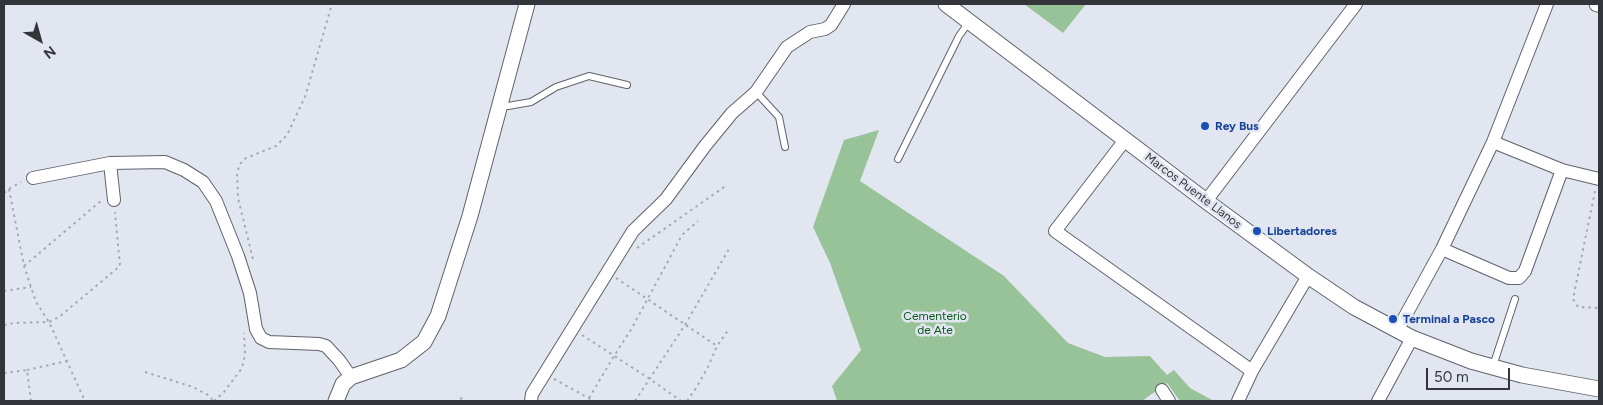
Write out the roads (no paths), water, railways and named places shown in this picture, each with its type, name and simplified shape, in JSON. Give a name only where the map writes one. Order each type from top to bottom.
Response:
[{"type":"street","points":[[336,401],[343,384],[351,377],[401,360],[424,342],[438,316],[470,216],[527,4]]},
{"type":"street","points":[[531,401],[532,394],[633,231],[666,199],[732,112],[756,92],[768,77],[787,46],[810,32],[824,29],[831,25],[844,4]]},
{"type":"street","name":"Marcos Puente Llanos","points":[[946,4],[1206,201],[1308,276],[1354,307],[1397,331],[1450,354],[1493,368],[1599,389]]},
{"type":"street","points":[[1206,201],[1356,4]]},
{"type":"street","points":[[1397,331],[1442,248],[1493,142],[1547,4]]},
{"type":"street","points":[[1125,140],[1055,231],[1252,371]]},
{"type":"street","points":[[1493,142],[1562,170],[1598,179]]},
{"type":"street","points":[[33,178],[110,164],[165,162],[184,170],[203,182],[216,201],[238,256],[250,293],[256,329],[261,338],[269,342],[319,344],[326,346],[351,377]]},
{"type":"street","points":[[110,164],[114,194]]},
{"type":"street","points":[[1442,248],[1509,278],[1519,278],[1525,271],[1562,170]]},
{"type":"street","points":[[1238,401],[1252,371],[1308,276]]},
{"type":"street","points":[[1378,401],[1412,338]]},
{"type":"lane","points":[[898,159],[959,36],[970,21]]},
{"type":"lane","points":[[500,104],[508,106],[532,102],[556,88],[589,76],[627,85]]},
{"type":"lane","points":[[756,92],[779,118],[784,147]]},
{"type":"lane","points":[[1493,368],[1515,299]]},
{"type":"place","name":"Rey Bus","points":[[1205,126]]},
{"type":"place","name":"Libertadores","points":[[1257,231]]},
{"type":"place","name":"Terminal a Pasco","points":[[1393,319]]},
{"type":"park label","name":"Cementerio de Ate","points":[[935,323]]}]
